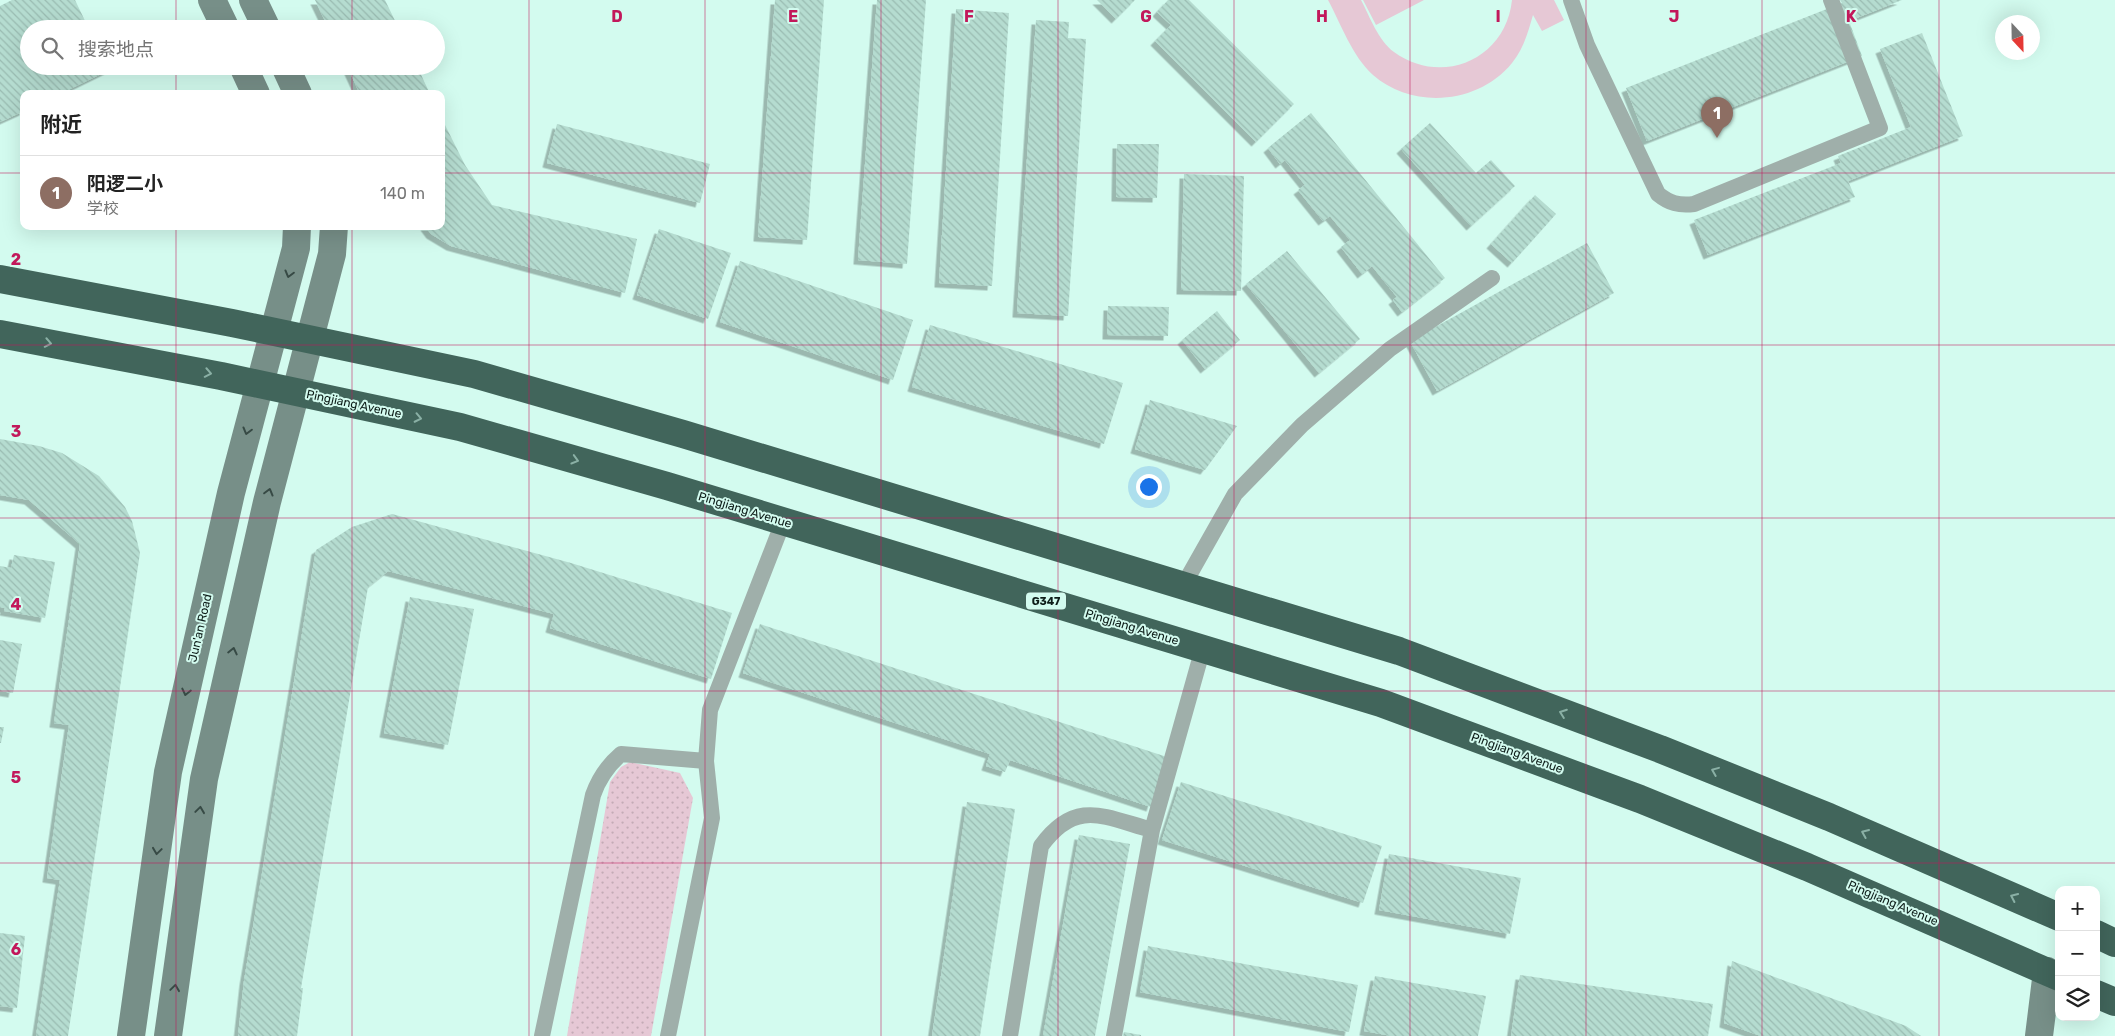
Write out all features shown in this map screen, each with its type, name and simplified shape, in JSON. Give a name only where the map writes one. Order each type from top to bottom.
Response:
[{"type":"highway","points":[[0,279],[310,339],[474,374],[702,440],[1399,651],[1660,748],[1828,817],[2055,915]]},
{"type":"highway","name":"Pingjiang Avenue","points":[[0,334],[260,384],[460,426],[1381,703],[1640,799],[1807,867],[2053,974]]},
{"type":"highway","points":[[2100,936],[2115,943]]},
{"type":"highway","points":[[2100,996],[2115,1002]]},
{"type":"street","points":[[212,0],[222,20]]},
{"type":"street","points":[[253,0],[263,20]]},
{"type":"street","points":[[247,75],[254,90]]},
{"type":"street","points":[[289,75],[296,90]]},
{"type":"street","name":"Jun'an Road","points":[[131,1036],[168,772],[230,493],[296,248],[297,230]]},
{"type":"street","points":[[168,1036],[204,779],[267,502],[332,254],[334,230]]},
{"type":"street","points":[[2039,1036],[2053,974]]},
{"type":"lane","points":[[1571,0],[1587,45],[1658,194],[1666,200],[1684,205],[1694,204],[1880,128],[1831,0]]},
{"type":"lane","points":[[1183,586],[1235,494],[1302,425],[1390,349],[1492,278]]},
{"type":"lane","points":[[668,1036],[712,818],[706,760],[710,710],[783,522]]},
{"type":"lane","points":[[1114,1036],[1152,830],[1203,648]]},
{"type":"lane","points":[[542,1036],[592,795],[599,779],[609,765],[621,754],[706,760]]},
{"type":"lane","points":[[1010,1036],[1041,846],[1060,825],[1089,813],[1152,830]]},
{"type":"shaded area","points":[[1328,0],[1361,0],[1375,28],[1388,47],[1413,62],[1432,67],[1451,66],[1469,61],[1485,52],[1498,38],[1507,21],[1512,0],[1554,0],[1564,20],[1542,31],[1533,15],[1520,52],[1498,77],[1482,87],[1464,94],[1445,98],[1426,97],[1407,94],[1389,86],[1373,75],[1353,49]]},
{"type":"shaded area","points":[[1363,0],[1424,0],[1376,25]]},
{"type":"shaded area","points":[[630,762],[680,773],[693,798],[651,1036],[567,1036],[610,782],[621,767]]},
{"type":"building","points":[[12,0],[75,0],[85,20],[20,20],[20,75],[99,75],[68,90],[20,90],[20,113],[0,122],[0,6]]},
{"type":"building","points":[[315,0],[385,0],[395,20],[325,20]]},
{"type":"building","points":[[775,0],[824,0],[807,240],[758,237]]},
{"type":"building","points":[[877,0],[926,0],[907,264],[858,260]]},
{"type":"building","points":[[1097,0],[1135,0],[1116,19]]},
{"type":"building","points":[[1168,0],[1189,0],[1294,104],[1256,142],[1155,41],[1171,25],[1157,12]]},
{"type":"building","points":[[1840,0],[1902,0],[1849,21],[1862,56],[1647,141],[1626,88],[1842,3]]},
{"type":"building","points":[[956,9],[1009,13],[992,286],[939,283]]},
{"type":"building","points":[[1036,20],[1069,22],[1068,38],[1086,39],[1068,316],[1017,313]]},
{"type":"building","points":[[1922,33],[1963,136],[1848,181],[1855,197],[1708,255],[1694,220],[1841,163],[1838,156],[1911,127],[1880,49]]},
{"type":"building","points":[[351,75],[421,75],[428,90],[358,90]]},
{"type":"building","points":[[1311,113],[1445,278],[1402,312],[1393,300],[1397,297],[1372,266],[1362,274],[1341,247],[1350,240],[1330,216],[1323,221],[1298,190],[1305,185],[1285,160],[1280,164],[1268,148]]},
{"type":"building","points":[[1430,123],[1476,173],[1491,160],[1515,186],[1471,226],[1401,149]]},
{"type":"building","points":[[557,124],[710,164],[700,203],[547,163]]},
{"type":"building","points":[[445,125],[465,165],[492,205],[637,239],[625,293],[451,246],[431,234],[428,230],[445,230]]},
{"type":"building","points":[[1117,144],[1159,144],[1157,198],[1116,197]]},
{"type":"building","points":[[1184,174],[1244,176],[1241,291],[1181,290]]},
{"type":"building","points":[[1535,195],[1556,214],[1512,263],[1491,244]]},
{"type":"building","points":[[659,229],[731,253],[708,319],[637,295]]},
{"type":"building","points":[[1587,243],[1614,293],[1437,391],[1410,341]]},
{"type":"building","points":[[1287,251],[1360,339],[1319,373],[1246,284]]},
{"type":"building","points":[[740,261],[913,320],[893,380],[720,322]]},
{"type":"building","points":[[1108,306],[1169,307],[1168,336],[1107,335]]},
{"type":"building","points":[[1217,311],[1240,340],[1205,369],[1182,340]]},
{"type":"building","points":[[930,325],[1123,383],[1104,444],[912,387]]},
{"type":"building","points":[[1150,400],[1237,426],[1205,470],[1135,449]]},
{"type":"building","points":[[0,439],[39,446],[62,453],[99,476],[125,507],[132,521],[140,553],[68,1036],[36,1036],[60,880],[47,878],[69,725],[54,723],[80,544],[29,500],[0,495]]},
{"type":"building","points":[[392,514],[571,563],[732,613],[711,679],[550,628],[554,614],[388,571],[368,587],[301,988],[303,988],[297,1036],[238,1036],[244,981],[316,550],[352,527]]},
{"type":"building","points":[[14,555],[55,562],[45,618],[4,611],[5,608],[0,608],[0,566],[11,568]]},
{"type":"building","points":[[410,597],[474,609],[448,745],[384,733]]},
{"type":"building","points":[[760,624],[1167,757],[1151,807],[1010,760],[1005,772],[986,766],[990,754],[743,673]]},
{"type":"building","points":[[0,640],[22,644],[13,693],[0,691]]},
{"type":"building","points":[[0,727],[4,727],[1,743],[0,743]]},
{"type":"building","points":[[1181,782],[1382,846],[1363,903],[1162,840]]},
{"type":"building","points":[[967,802],[1015,809],[980,1036],[932,1036]]},
{"type":"building","points":[[1079,835],[1130,844],[1095,1036],[1043,1036]]},
{"type":"building","points":[[1389,854],[1521,878],[1510,934],[1379,910]]},
{"type":"building","points":[[0,933],[25,936],[17,1008],[0,1006]]},
{"type":"building","points":[[1148,946],[1358,985],[1349,1032],[1140,992]]},
{"type":"building","points":[[1732,961],[1906,1026],[1921,1036],[1761,1036],[1724,1023]]},
{"type":"building","points":[[1520,975],[1713,1004],[1708,1036],[1511,1036]]},
{"type":"building","points":[[1375,976],[1486,996],[1478,1036],[1392,1036],[1364,1031]]},
{"type":"building","points":[[1124,1032],[1141,1035],[1141,1036],[1123,1036]]},
{"type":"place","name":"阳逻二小","points":[[1717,138]]}]
